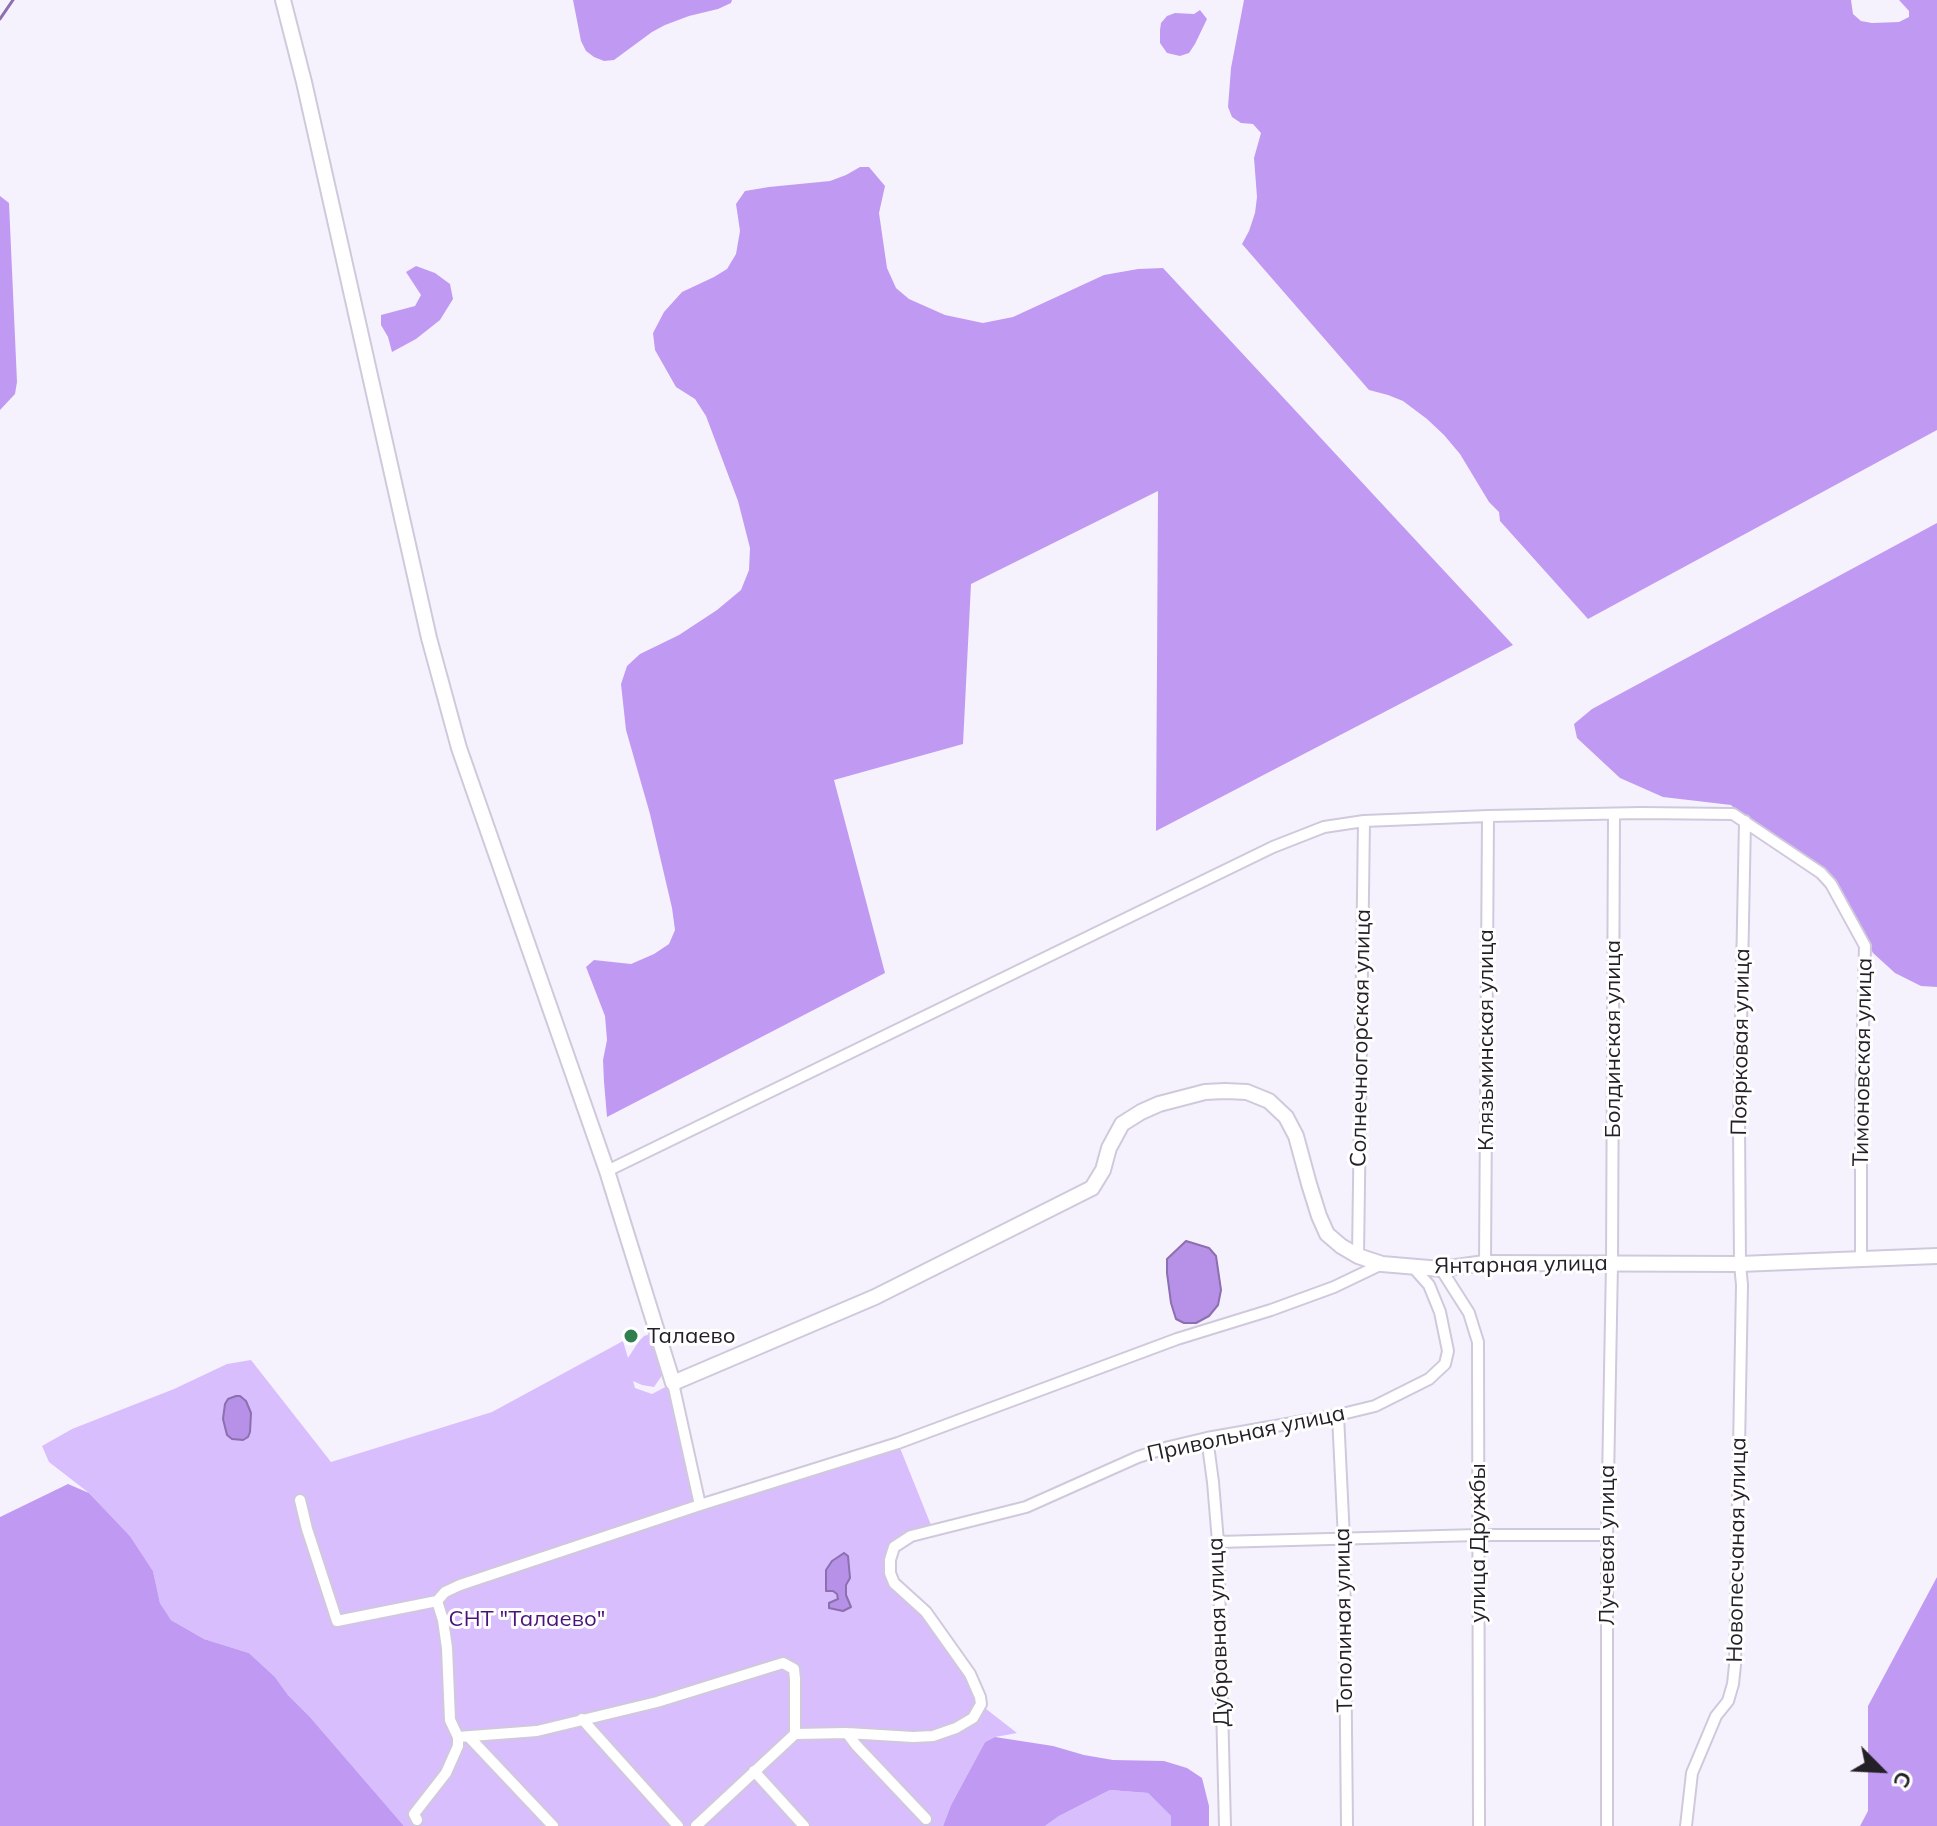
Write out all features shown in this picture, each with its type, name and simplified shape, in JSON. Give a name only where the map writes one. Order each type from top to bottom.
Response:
[{"type":"street","points":[[283,0],[429,638],[459,748],[607,1171],[673,1383],[700,1505]]},
{"type":"street","points":[[607,1171],[1273,847],[1324,827],[1364,821],[1614,814],[1733,814],[1745,821]]},
{"type":"street","name":"Болдинская улица","points":[[1612,1264],[1614,814]]},
{"type":"street","name":"Клязьминская улица","points":[[1485,1263],[1488,816]]},
{"type":"street","name":"Солнечногорская улица","points":[[1358,1256],[1364,821]]},
{"type":"street","name":"Тимоновская улица","points":[[1745,821],[1821,873],[1831,884],[1865,946],[1861,1260]]},
{"type":"street","name":"Поярковая улица","points":[[1740,1264],[1739,1125],[1745,821]]},
{"type":"street","name":"Янтарная улица","points":[[673,1383],[875,1297],[1092,1188],[1122,1124],[1159,1104],[1205,1092],[1247,1092],[1269,1101],[1286,1117],[1296,1136],[1315,1205],[1327,1234],[1358,1256],[1382,1264],[1441,1269],[1485,1263],[1740,1264],[1937,1256]]},
{"type":"street","points":[[300,1500],[337,1621],[437,1601],[445,1592],[460,1585],[898,1443],[1177,1339],[1334,1287],[1382,1264]]},
{"type":"street","name":"Лучевая улица","points":[[1607,1826],[1607,1535],[1612,1264]]},
{"type":"street","name":"Новопесчаная улица","points":[[1686,1826],[1692,1773],[1716,1716],[1728,1701],[1733,1684],[1740,1264]]},
{"type":"street","name":"Привольная улица","points":[[847,1733],[933,1736],[973,1718],[981,1704],[970,1674],[932,1621],[919,1604],[894,1583],[890,1560],[894,1547],[911,1536],[1026,1507],[1138,1457],[1169,1447],[1338,1415],[1375,1406],[1402,1394],[1429,1379],[1445,1364],[1448,1351],[1440,1312],[1429,1285],[1412,1266]]},
{"type":"street","name":"улица Дружбы","points":[[1441,1269],[1469,1313],[1478,1342],[1479,1826]]},
{"type":"street","name":"Тополиная улица","points":[[1338,1415],[1344,1539],[1347,1826]]},
{"type":"street","name":"Дубравная улица","points":[[1207,1438],[1218,1542],[1225,1826]]},
{"type":"street","points":[[1218,1542],[1607,1535]]},
{"type":"street","points":[[437,1601],[447,1648],[450,1720],[464,1738],[553,1826]]},
{"type":"street","points":[[417,1820],[414,1814],[446,1773],[464,1738],[537,1731],[657,1702],[783,1663],[794,1669],[795,1734]]},
{"type":"street","points":[[582,1719],[678,1826]]},
{"type":"street","points":[[696,1826],[795,1734],[847,1733],[926,1819]]},
{"type":"street","points":[[754,1771],[804,1826]]},
{"type":"green space","name":"СНТ \"Талаево\"","points":[[650,1334],[663,1374],[654,1387],[633,1381],[635,1388],[652,1394],[673,1383],[700,1505],[898,1443],[933,1530],[894,1547],[890,1574],[919,1604],[970,1674],[981,1705],[1017,1733],[985,1742],[943,1826],[404,1826],[275,1677],[249,1653],[204,1639],[171,1620],[160,1603],[153,1571],[130,1536],[89,1493],[49,1462],[42,1446],[72,1429],[174,1389],[227,1364],[251,1360],[331,1462],[492,1412],[623,1341],[628,1358],[639,1341]]},
{"type":"green space","points":[[1110,1790],[1148,1793],[1171,1816],[1171,1826],[1045,1826],[1059,1816]]},
{"type":"shaded area","points":[[573,0],[732,0],[718,9],[665,25],[614,60],[604,61],[586,51]]},
{"type":"shaded area","points":[[1244,0],[1851,0],[1853,14],[1861,21],[1872,23],[1899,22],[1909,17],[1909,11],[1899,0],[1937,0],[1937,430],[1588,619],[1500,521],[1499,512],[1444,435],[1403,401],[1369,390],[1242,244],[1255,213],[1254,158],[1261,133],[1253,124],[1241,123],[1232,117],[1228,107],[1231,68]]},
{"type":"shaded area","points":[[1200,10],[1207,19],[1189,53],[1180,56],[1167,53],[1160,43],[1161,23],[1175,13],[1194,14]]},
{"type":"shaded area","points":[[860,167],[869,167],[885,186],[879,213],[887,268],[896,288],[909,299],[945,315],[983,323],[1013,317],[1104,275],[1163,268],[1513,645],[1156,831],[1158,491],[971,584],[963,744],[834,780],[885,973],[607,1117],[603,1060],[607,1040],[605,1016],[586,967],[594,960],[631,964],[669,944],[675,930],[650,814],[626,730],[621,684],[627,666],[640,654],[679,635],[717,610],[741,590],[749,570],[750,548],[738,501],[706,416],[695,399],[676,387],[655,350],[653,333],[664,312],[682,292],[727,269],[736,254],[740,231],[736,204],[745,191],[830,181]]},
{"type":"shaded area","points":[[0,196],[9,203],[17,382],[15,394],[0,410]]},
{"type":"shaded area","points":[[416,266],[435,273],[450,284],[453,299],[440,320],[416,339],[392,352],[381,325],[381,315],[415,306],[421,295],[406,272]]},
{"type":"shaded area","points":[[1937,523],[1937,987],[1921,986],[1895,973],[1873,953],[1854,917],[1826,878],[1747,821],[1731,805],[1663,797],[1620,778],[1577,738],[1574,724],[1592,709]]},
{"type":"shaded area","points":[[1186,1241],[1209,1248],[1216,1256],[1221,1290],[1218,1305],[1209,1316],[1196,1323],[1176,1319],[1167,1273],[1167,1259]]},
{"type":"shaded area","points":[[236,1396],[246,1401],[251,1413],[250,1432],[243,1440],[227,1435],[223,1419],[225,1404]]},
{"type":"shaded area","points":[[68,1484],[89,1493],[130,1536],[153,1571],[160,1603],[171,1620],[204,1639],[249,1653],[275,1677],[404,1826],[0,1826],[0,1517]]},
{"type":"shaded area","points":[[844,1553],[848,1556],[850,1578],[846,1595],[851,1607],[843,1611],[829,1608],[829,1603],[838,1599],[833,1591],[826,1591],[826,1570],[832,1561]]},
{"type":"shaded area","points":[[1937,1577],[1937,1826],[1860,1826],[1868,1811],[1868,1706]]},
{"type":"shaded area","points":[[995,1737],[1113,1760],[1164,1761],[1187,1768],[1202,1778],[1209,1806],[1209,1826],[1171,1826],[1171,1816],[1148,1793],[1110,1790],[1045,1826],[943,1826],[985,1742]]},
{"type":"waterway","points":[[0,19],[13,0]]},
{"type":"place","name":"Талаево","points":[[631,1336]]}]
